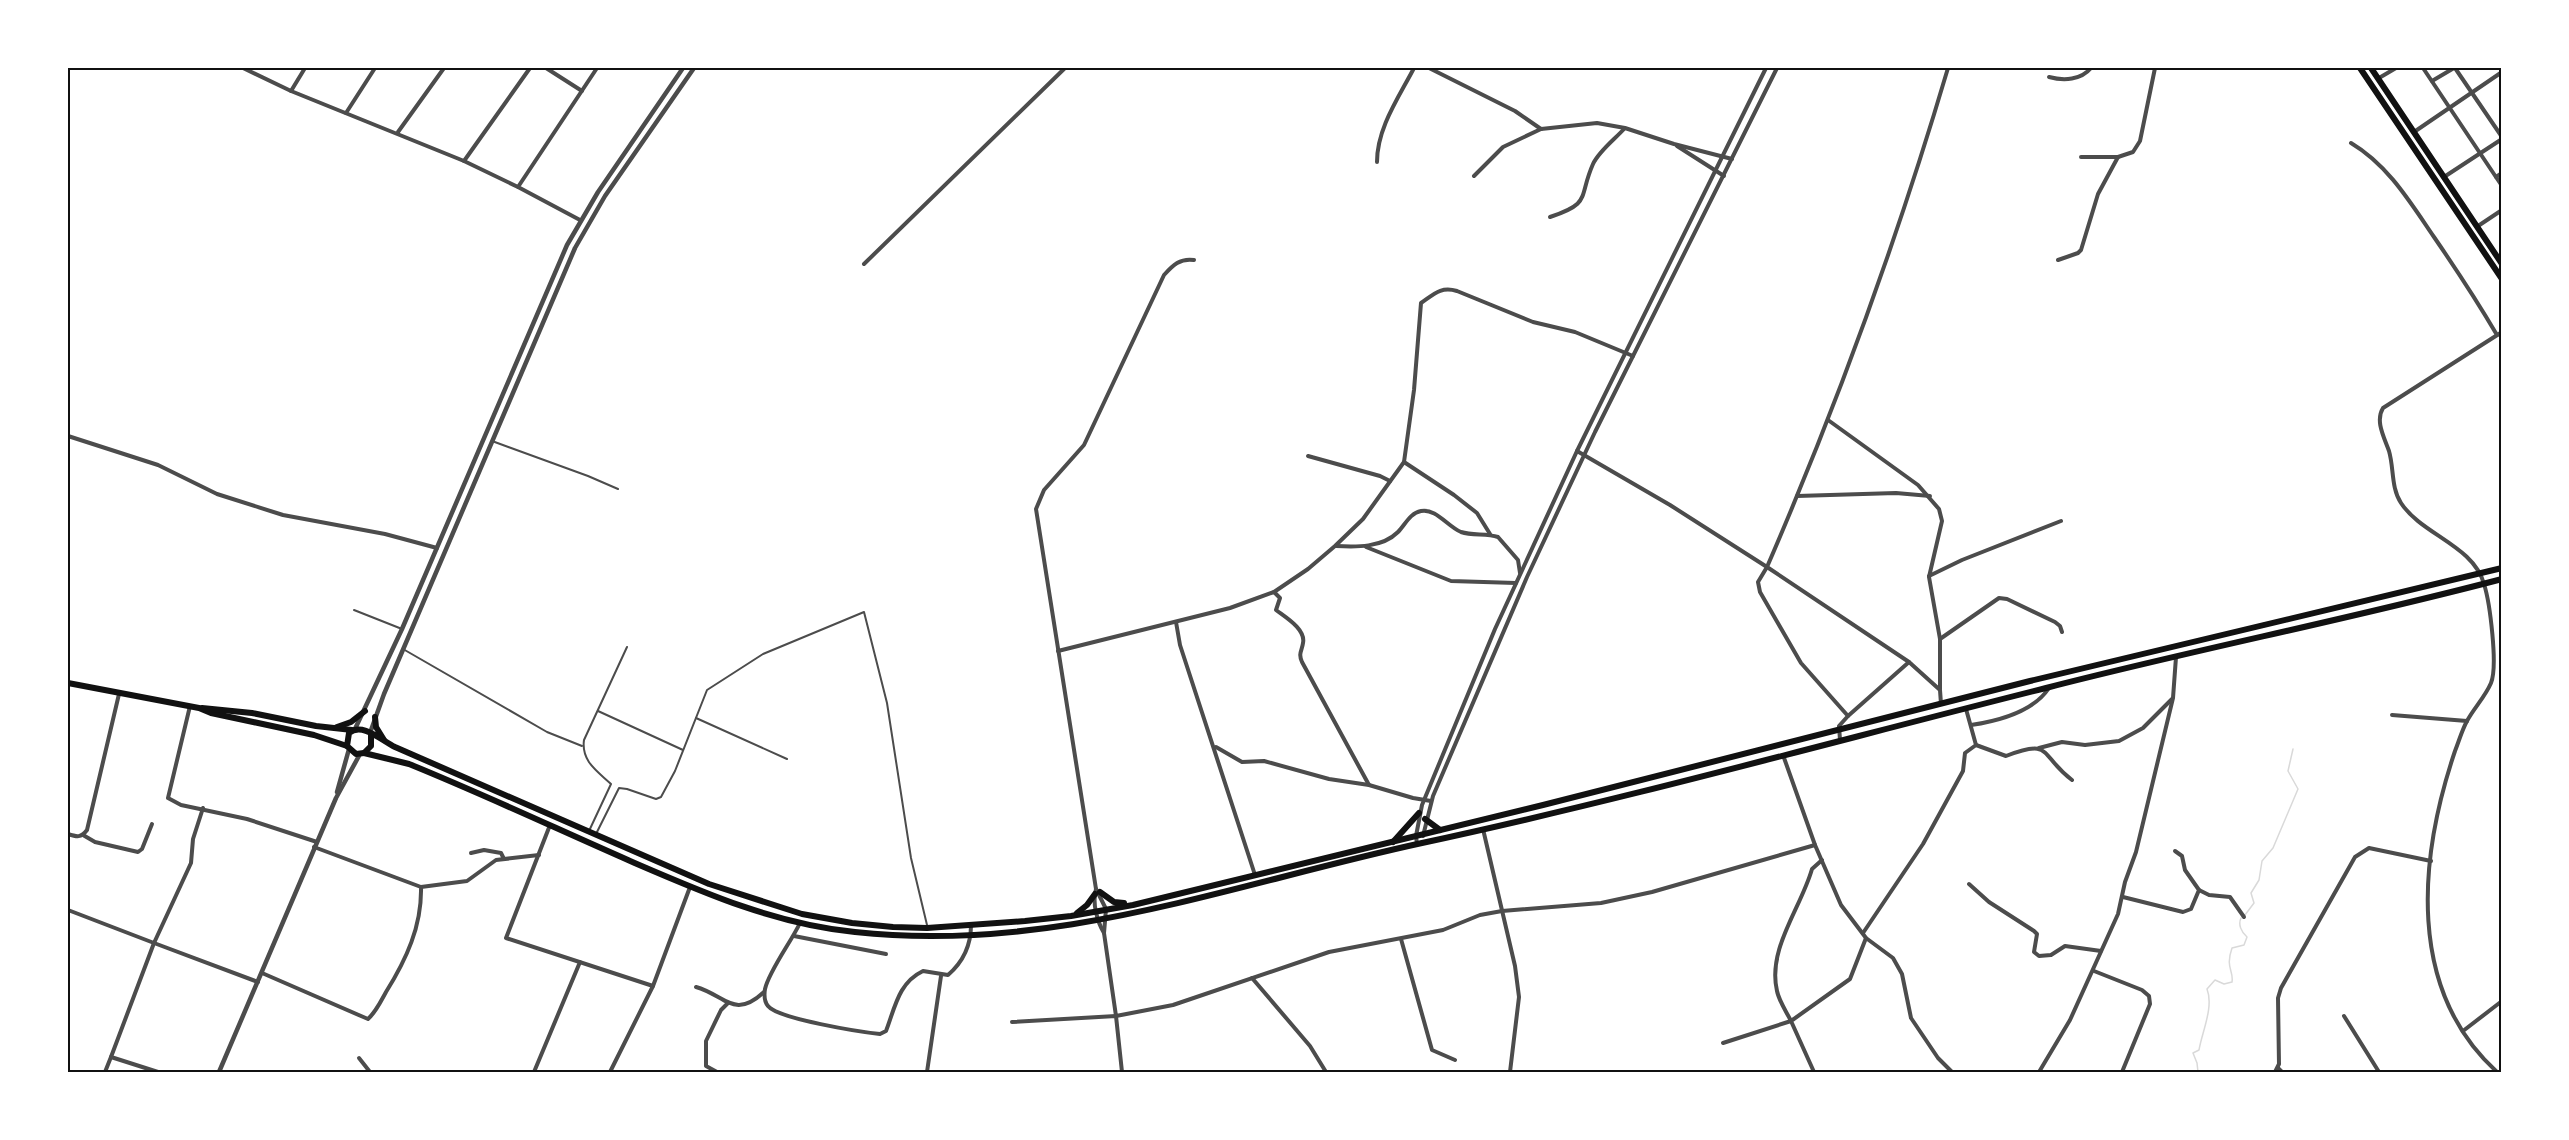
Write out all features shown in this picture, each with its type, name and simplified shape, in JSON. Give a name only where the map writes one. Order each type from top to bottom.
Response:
[{"type":"main road","points":[[2360,68],[2502,279]]},
{"type":"main road","points":[[2371,68],[2502,264]]},
{"type":"main road","points":[[2450,203],[2458,198]]},
{"type":"main road","points":[[2462,220],[2470,215]]},
{"type":"main road","points":[[199,708],[222,708],[335,728],[363,729],[386,743],[709,884],[802,914],[852,923],[927,928],[1071,916],[1133,905],[1558,801],[2030,681],[2502,568]]},
{"type":"main road","points":[[68,683],[190,706],[211,713],[314,735],[362,753],[408,764],[690,887],[757,912],[800,923],[851,932],[957,936],[1025,931],[1106,920],[1560,810],[2050,687],[2502,579]]},
{"type":"main road","points":[[335,728],[351,722],[365,711]]},
{"type":"main road","points":[[375,717],[380,734],[386,743]]},
{"type":"main road","points":[[348,748],[347,737],[353,729]]},
{"type":"main road","points":[[362,753],[371,746],[370,734]]},
{"type":"main road","points":[[516,810],[520,801]]},
{"type":"main road","points":[[1558,801],[1560,810]]},
{"type":"main road","points":[[528,815],[531,806]]},
{"type":"main road","points":[[1393,842],[1419,813]]},
{"type":"main road","points":[[1425,819],[1441,830]]},
{"type":"main road","points":[[1071,916],[1087,905],[1097,891],[1114,902],[1133,905]]},
{"type":"main road","points":[[956,926],[957,936]]},
{"type":"street","points":[[243,68],[291,91],[398,132],[464,161],[580,220]]},
{"type":"street","points":[[291,91],[305,68]]},
{"type":"street","points":[[346,113],[375,68]]},
{"type":"street","points":[[398,132],[444,68]]},
{"type":"street","points":[[464,161],[530,68]]},
{"type":"street","points":[[546,68],[582,91]]},
{"type":"street","points":[[518,188],[597,68]]},
{"type":"street","points":[[353,729],[365,711],[402,629],[549,285],[580,220],[683,68]]},
{"type":"street","points":[[370,734],[403,649],[575,248],[588,224],[694,68]]},
{"type":"street","points":[[864,264],[1065,68]]},
{"type":"street","points":[[1377,162],[1379,140],[1383,128],[1414,68]]},
{"type":"street","points":[[1429,68],[1515,111],[1541,129]]},
{"type":"street","points":[[1420,843],[1419,813],[1458,714],[1520,574],[1577,451],[1766,68]]},
{"type":"street","points":[[1419,835],[1501,633],[1584,455],[1777,68]]},
{"type":"street","points":[[1848,716],[1801,663],[1760,592],[1758,582],[1767,567],[1828,420],[1905,208],[1948,68]]},
{"type":"street","points":[[2049,77],[2064,81],[2087,73],[2091,68]]},
{"type":"street","points":[[2081,157],[2118,156],[2133,152],[2140,141],[2155,68]]},
{"type":"street","points":[[2379,78],[2396,68]]},
{"type":"street","points":[[2423,68],[2502,186]]},
{"type":"street","points":[[2432,81],[2454,68],[2502,138],[2444,177]]},
{"type":"street","points":[[2414,132],[2502,72]]},
{"type":"street","points":[[1474,176],[1503,147],[1541,129],[1597,123],[1625,128],[1732,159]]},
{"type":"street","points":[[1550,217],[1571,210],[1579,203],[1595,161],[1625,128]]},
{"type":"street","points":[[2352,143],[2378,162],[2403,193],[2469,287],[2497,335]]},
{"type":"street","points":[[1674,144],[1724,176]]},
{"type":"street","points":[[2058,260],[2078,254],[2081,250],[2098,194],[2118,156]]},
{"type":"street","points":[[2496,177],[2502,173]]},
{"type":"street","points":[[2478,226],[2502,210]]},
{"type":"street","points":[[1104,933],[1098,921],[1097,891],[1035,520],[1038,500],[1044,490],[1084,445],[1164,276],[1173,264],[1186,259],[1194,260]]},
{"type":"street","points":[[1058,651],[1230,608],[1274,592],[1308,569],[1335,546],[1363,519],[1404,462],[1414,390],[1421,303],[1439,290],[1444,288],[1457,291],[1533,322],[1575,332],[1633,356]]},
{"type":"street","points":[[2497,1072],[2479,1056],[2444,995],[2433,963],[2427,901],[2438,806],[2467,721],[2491,683],[2494,672],[2490,615],[2480,573],[2461,552],[2418,523],[2400,502],[2396,493],[2391,458],[2379,420],[2384,408],[2502,332]]},
{"type":"street","points":[[1828,420],[1918,485],[1940,509],[1942,521],[1929,577],[1940,639],[1941,705]]},
{"type":"street","points":[[68,436],[158,465],[217,494],[283,515],[385,534],[437,548]]},
{"type":"street","points":[[1577,451],[1767,567],[1909,662],[1940,690]]},
{"type":"street","points":[[477,455],[485,457]]},
{"type":"street","points":[[1308,456],[1380,476],[1390,481]]},
{"type":"street","points":[[1404,462],[1478,513],[1490,534]]},
{"type":"street","points":[[472,466],[480,469]]},
{"type":"street","points":[[1797,496],[1896,493],[1930,496]]},
{"type":"street","points":[[1365,547],[1396,534],[1408,519],[1419,511],[1429,510],[1461,532],[1490,534],[1498,537],[1518,560],[1520,574]]},
{"type":"street","points":[[1929,577],[1962,560],[2061,521]]},
{"type":"street","points":[[1335,546],[1365,547],[1451,581],[1516,583]]},
{"type":"street","points":[[1274,592],[1280,598],[1276,610],[1302,635],[1304,643],[1300,650],[1302,662],[1369,785]]},
{"type":"street","points":[[1940,639],[1999,598],[2007,599],[2055,622],[2060,626],[2062,632]]},
{"type":"street","points":[[1176,622],[1180,645],[1255,875]]},
{"type":"street","points":[[2039,1072],[2060,1040],[2094,971],[2123,897],[2173,698],[2176,657]]},
{"type":"street","points":[[1840,740],[1839,726],[1909,662]]},
{"type":"street","points":[[1971,725],[2006,717],[2042,700],[2050,687]]},
{"type":"street","points":[[68,834],[77,837],[83,835],[87,830],[119,694]]},
{"type":"street","points":[[1976,745],[2006,756],[2029,747],[2039,748],[2062,742],[2085,745],[2118,741],[2143,728],[2173,698]]},
{"type":"street","points":[[190,706],[168,798],[181,805],[247,819],[421,887],[467,881],[490,863],[504,858],[540,855]]},
{"type":"street","points":[[1966,708],[1976,745]]},
{"type":"street","points":[[2392,715],[2467,721]]},
{"type":"street","points":[[1863,933],[1923,844],[1963,771],[1965,753],[1976,745]]},
{"type":"street","points":[[1215,747],[1242,762],[1264,762],[1431,801]]},
{"type":"street","points":[[336,798],[348,748]]},
{"type":"street","points":[[2039,748],[2049,754],[2057,768],[2072,780]]},
{"type":"street","points":[[219,1072],[315,844],[336,798],[362,753]]},
{"type":"street","points":[[1783,754],[1815,845],[1841,905],[1866,938],[1893,958],[1902,974],[1911,1018],[1938,1058],[1952,1072]]},
{"type":"street","points":[[105,1072],[154,943],[191,863],[193,839],[203,808]]},
{"type":"street","points":[[83,835],[94,842],[138,852],[142,849],[152,824]]},
{"type":"street","points":[[550,825],[506,938],[653,986]]},
{"type":"street","points":[[1483,829],[1515,966],[1519,997],[1510,1072]]},
{"type":"street","points":[[1012,1022],[1116,1016],[1173,1005],[1329,952],[1443,930],[1480,915],[1502,911],[1601,903],[1652,892],[1815,845]]},
{"type":"street","points":[[2282,1072],[2276,1070],[2278,998],[2281,988],[2355,857],[2369,848],[2431,861]]},
{"type":"street","points":[[471,853],[484,850],[501,853],[504,858]]},
{"type":"street","points":[[2175,851],[2182,856],[2185,870],[2199,890],[2209,895],[2230,897],[2244,916]]},
{"type":"street","points":[[1814,1072],[1777,993],[1775,979],[1778,955],[1812,869],[1821,860]]},
{"type":"street","points":[[1969,884],[1996,907],[2037,934],[2034,952],[2039,957],[2051,955],[2065,946],[2101,951]]},
{"type":"street","points":[[262,973],[368,1019],[404,962],[416,927],[421,887]]},
{"type":"street","points":[[610,1072],[653,986],[690,887]]},
{"type":"street","points":[[2123,897],[2183,912],[2191,909],[2199,890]]},
{"type":"street","points":[[1097,891],[1106,909],[1104,933],[1122,1072]]},
{"type":"street","points":[[68,910],[258,982]]},
{"type":"street","points":[[800,923],[768,980],[765,1000],[769,1008],[778,1013],[833,1027],[880,1034],[886,1031],[894,1005],[909,981],[923,971],[941,976],[948,975],[961,962],[971,935],[971,925]]},
{"type":"street","points":[[794,936],[886,954]]},
{"type":"street","points":[[1723,1043],[1791,1021],[1850,979],[1866,938]]},
{"type":"street","points":[[1401,939],[1432,1050],[1455,1060]]},
{"type":"street","points":[[534,1072],[580,962]]},
{"type":"street","points":[[2094,971],[2142,990],[2149,996],[2150,1004],[2122,1072]]},
{"type":"street","points":[[927,1072],[941,976]]},
{"type":"street","points":[[1252,978],[1310,1046],[1326,1072]]},
{"type":"street","points":[[696,987],[728,1003],[751,1004],[765,991]]},
{"type":"street","points":[[2463,1030],[2502,1001]]},
{"type":"street","points":[[717,1072],[706,1066],[705,1046],[721,1010],[728,1003]]},
{"type":"street","points":[[2344,1016],[2379,1072]]},
{"type":"street","points":[[111,1057],[158,1072]]},
{"type":"street","points":[[359,1058],[370,1072]]},
{"type":"lane","points":[[492,441],[618,489]]},
{"type":"lane","points":[[354,610],[402,629]]},
{"type":"lane","points":[[592,833],[619,788],[656,800],[661,797],[707,690],[763,654],[864,612],[886,703],[908,837],[927,928]]},
{"type":"lane","points":[[592,833],[611,784],[585,759],[583,746],[586,733],[627,647]]},
{"type":"lane","points":[[403,649],[547,732],[583,746]]},
{"type":"lane","points":[[597,711],[683,750]]},
{"type":"lane","points":[[696,718],[787,759]]},
{"type":"waterway","points":[[2245,915],[2254,903],[2251,893],[2259,880],[2262,861],[2273,848],[2298,789],[2288,771],[2293,749]]},
{"type":"waterway","points":[[2198,1072],[2193,1053],[2199,1050],[2207,1020],[2209,1004],[2207,989],[2215,980],[2224,984],[2232,982],[2229,965],[2232,948],[2244,945],[2247,937],[2241,928],[2241,918]]}]
